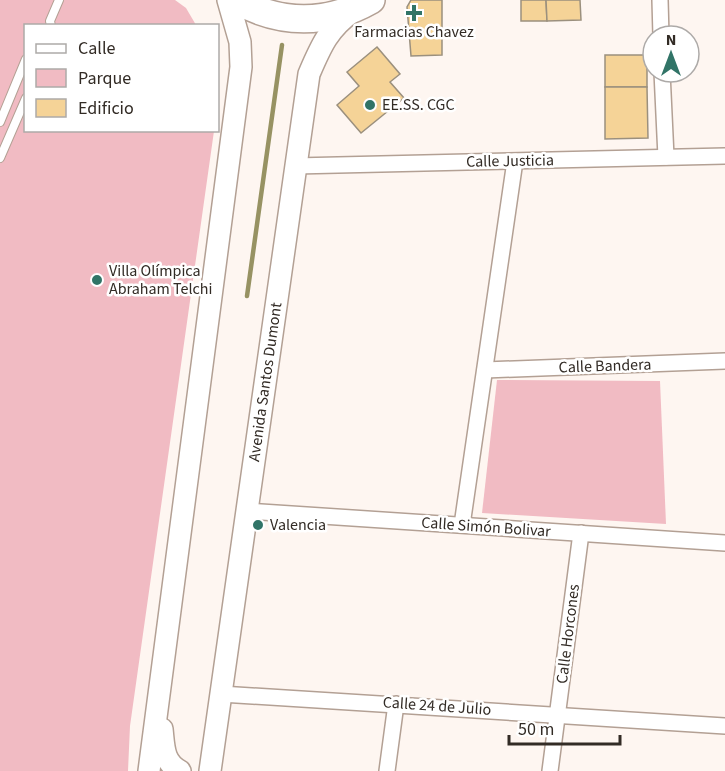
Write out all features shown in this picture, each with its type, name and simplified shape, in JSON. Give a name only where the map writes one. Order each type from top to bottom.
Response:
[{"type":"highway","points":[[236,0],[256,11],[289,19],[323,18],[363,4]]},
{"type":"main road","points":[[149,771],[241,67],[240,42],[228,0]]},
{"type":"main road","name":"Avenida Santos Dumont","points":[[207,767],[221,693],[248,511],[309,74],[323,41],[338,22],[363,4]]},
{"type":"main road","points":[[158,699],[165,758],[180,771]]},
{"type":"street","points":[[660,0],[661,24]]},
{"type":"street","points":[[663,84],[666,157]]},
{"type":"street","name":"Calle Justicia","points":[[295,166],[725,156]]},
{"type":"street","points":[[462,525],[515,161]]},
{"type":"street","name":"Calle Bandera","points":[[485,370],[725,361]]},
{"type":"street","name":"Calle Simón Bolivar","points":[[248,511],[725,543]]},
{"type":"street","name":"Calle Horcones","points":[[550,771],[581,533]]},
{"type":"street","name":"Calle 24 de Julio","points":[[221,693],[725,726]]},
{"type":"street","points":[[387,771],[396,704]]},
{"type":"lane","points":[[48,24],[60,0]]},
{"type":"lane","points":[[0,122],[24,64]]},
{"type":"lane","points":[[0,158],[24,103]]},
{"type":"green space","name":"Villa Olímpica Abraham Telchi","points":[[0,0],[175,0],[186,8],[195,24],[24,24],[24,132],[214,132],[130,726],[128,771],[0,771]]},
{"type":"green space","points":[[497,380],[660,381],[666,524],[482,513]]},
{"type":"building","points":[[411,0],[442,0],[442,55],[411,56],[407,7]]},
{"type":"building","points":[[521,0],[546,0],[547,21],[521,21]]},
{"type":"building","points":[[546,0],[580,0],[581,20],[547,21]]},
{"type":"building","points":[[377,47],[400,74],[390,82],[404,98],[361,133],[337,105],[359,86],[347,72]]},
{"type":"building","points":[[605,55],[641,55],[641,84],[647,84],[647,87],[605,87]]},
{"type":"building","points":[[605,87],[647,87],[648,138],[605,139]]},
{"type":"waterway","points":[[247,296],[282,45]]},
{"type":"place","name":"Farmacias Chavez","points":[[414,13]]},
{"type":"place","name":"EE.SS. CGC","points":[[370,105]]},
{"type":"place","name":"Villa Olímpica Abraham Telchi","points":[[97,280]]},
{"type":"place","name":"Valencia","points":[[258,525]]}]
